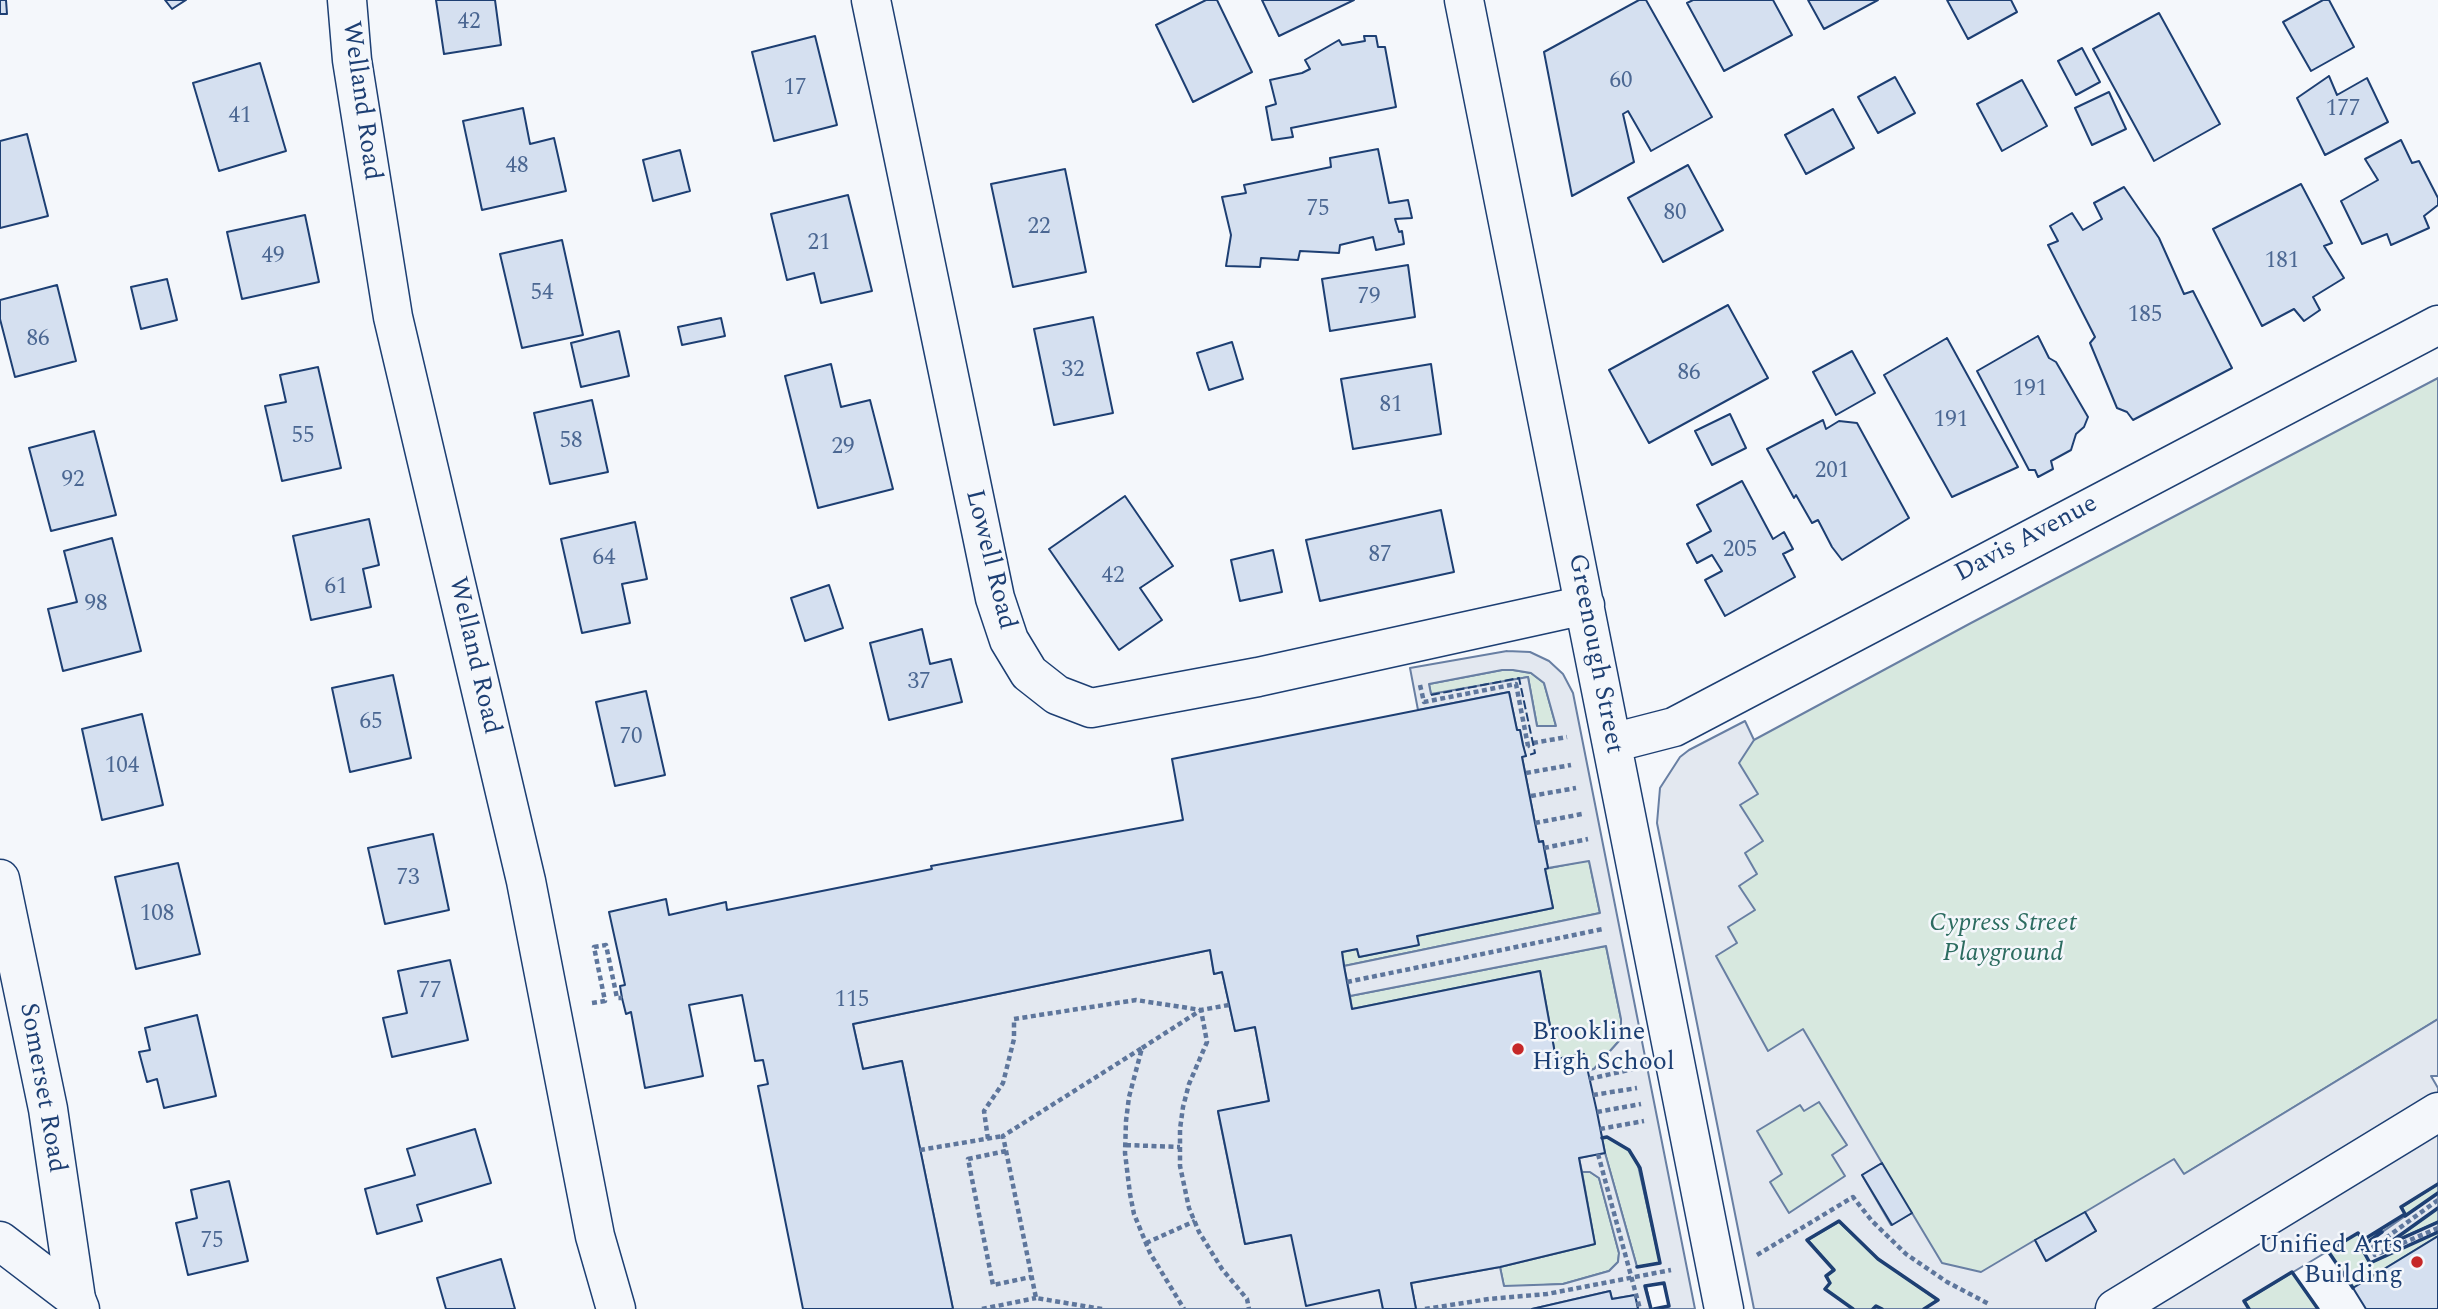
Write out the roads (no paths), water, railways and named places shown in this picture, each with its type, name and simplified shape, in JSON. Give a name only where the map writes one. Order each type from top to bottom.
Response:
[{"type":"street","name":"Welland Road","points":[[347,0],[352,60],[393,317],[526,881],[595,1236],[616,1309]]},
{"type":"street","name":"Lowell Road","points":[[871,0],[995,598],[1009,640],[1029,673],[1057,695],[1091,708],[1258,677],[1585,605]]},
{"type":"street","name":"Greenough Street","points":[[1464,0],[1724,1309]]},
{"type":"street","name":"Davis Avenue","points":[[1612,743],[1674,727],[2438,324]]},
{"type":"street","name":"Somerset Road","points":[[0,879],[48,1109],[78,1304]]},
{"type":"street","points":[[2115,1309],[2438,1112]]},
{"type":"street","points":[[0,1241],[78,1304]]},
{"type":"place","name":"Brookline High School","points":[[1518,1049]]},
{"type":"place","name":"Unified Arts Building","points":[[2417,1262]]},
{"type":"park label","name":"Cypress Street Playground","points":[[2003,940]]}]
